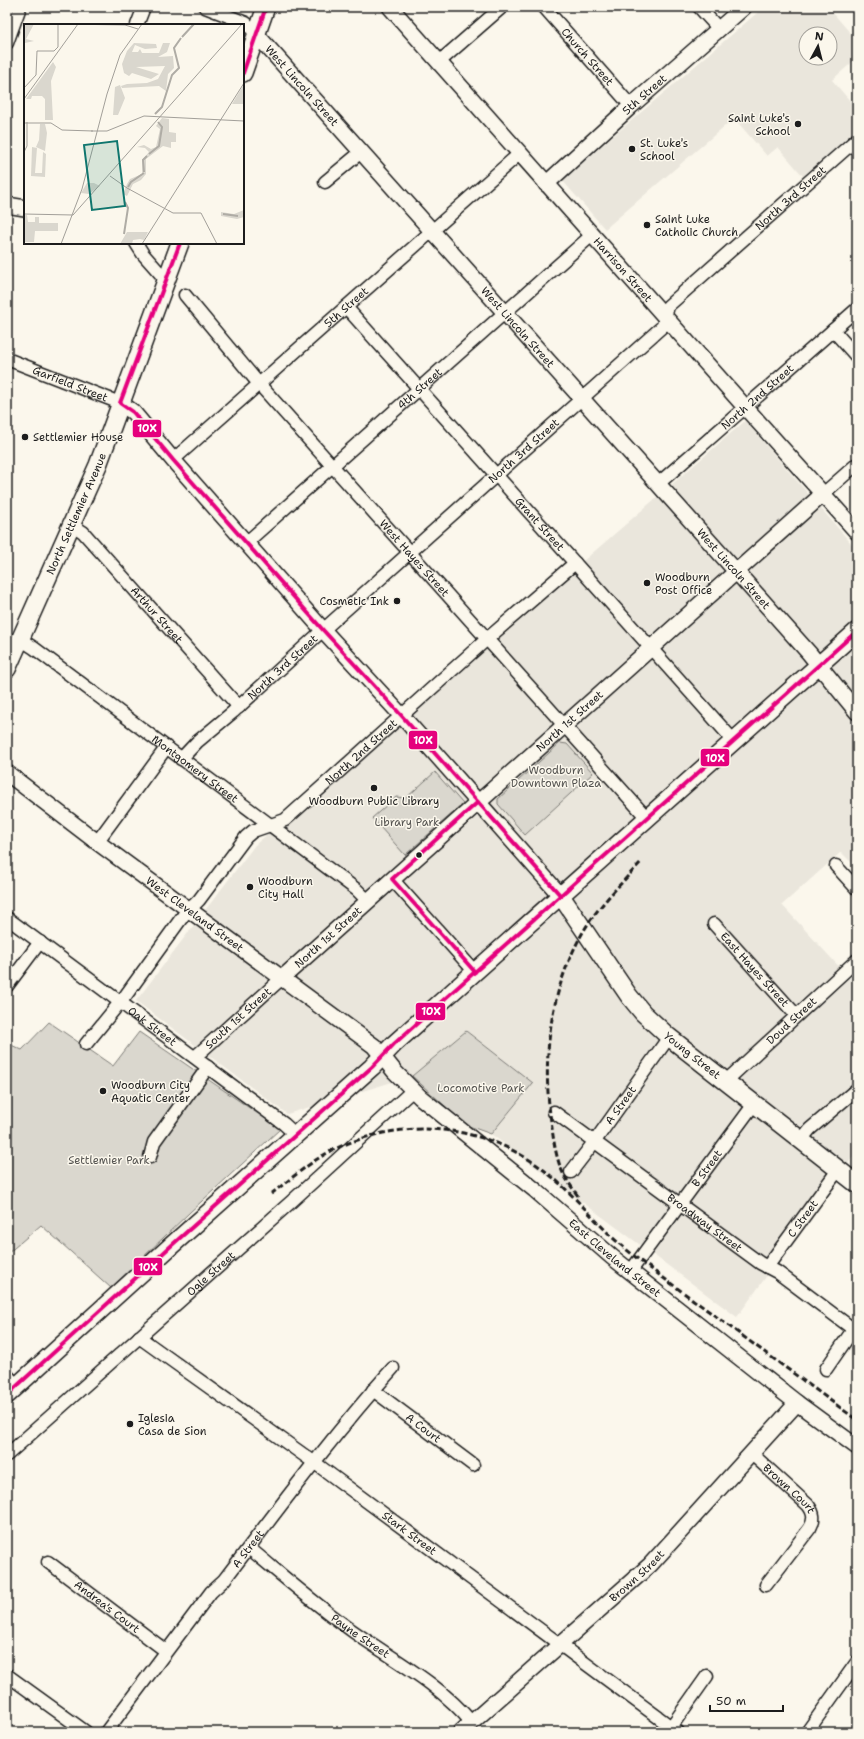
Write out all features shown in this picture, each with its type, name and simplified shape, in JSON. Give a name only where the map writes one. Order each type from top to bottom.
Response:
[{"type":"main road","points":[[244,70],[266,7]]},
{"type":"main road","name":"North Settlemier Avenue","points":[[7,670],[98,465],[180,244]]},
{"type":"main road","points":[[10,1385],[296,1135],[394,1044],[857,631]]},
{"type":"main road","name":"Young Street","points":[[561,896],[629,996],[643,1013],[669,1037],[857,1184]]},
{"type":"street","points":[[7,43],[20,7]]},
{"type":"street","points":[[137,24],[144,7]]},
{"type":"street","name":"West Lincoln Street","points":[[205,7],[246,23],[819,665],[857,712]]},
{"type":"street","name":"Harrison Street","points":[[390,7],[519,154],[857,532]]},
{"type":"street","points":[[439,62],[502,7]]},
{"type":"street","name":"Church Street","points":[[544,7],[631,106]]},
{"type":"street","points":[[699,7],[719,29]]},
{"type":"street","name":"5th Street","points":[[546,184],[631,106],[744,7]]},
{"type":"street","name":"North 3rd Street","points":[[181,759],[197,742],[239,707],[663,326],[668,306],[857,138]]},
{"type":"street","points":[[325,182],[361,152]]},
{"type":"street","name":"5th Street","points":[[173,460],[519,154]]},
{"type":"street","points":[[7,205],[24,208]]},
{"type":"street","name":"4th Street","points":[[247,542],[592,235]]},
{"type":"street","points":[[137,244],[143,254],[166,280]]},
{"type":"street","name":"West Hayes Street","points":[[185,295],[259,384],[565,724],[647,818]]},
{"type":"street","name":"Grant Street","points":[[346,307],[734,741]]},
{"type":"street","name":"North 2nd Street","points":[[658,484],[857,309]]},
{"type":"street","points":[[833,330],[857,357]]},
{"type":"street","name":"Garfield Street","points":[[7,360],[120,403],[133,412],[173,460],[247,542],[323,630],[401,715],[561,896]]},
{"type":"street","name":"North 1st Street","points":[[281,979],[857,464]]},
{"type":"street","name":"Arthur Street","points":[[72,525],[83,532],[239,707]]},
{"type":"street","name":"North 2nd Street","points":[[86,1044],[120,1003],[183,916],[199,900],[246,837],[253,831],[285,820],[487,638],[575,563]]},
{"type":"street","name":"Montgomery Street","points":[[20,639],[357,890],[368,901]]},
{"type":"street","points":[[97,842],[166,748]]},
{"type":"street","name":"West Cleveland Street","points":[[7,773],[281,979],[374,1046],[382,1056]]},
{"type":"street","points":[[836,866],[857,889]]},
{"type":"street","points":[[392,879],[475,972]]},
{"type":"street","name":"Oak Street","points":[[7,918],[195,1057],[284,1124],[296,1135]]},
{"type":"street","name":"East Hayes Street","points":[[714,924],[796,1015]]},
{"type":"street","points":[[7,986],[40,942]]},
{"type":"street","name":"Doud Street","points":[[726,1081],[857,960]]},
{"type":"street","name":"South 1st Street","points":[[195,1057],[281,979]]},
{"type":"street","name":"A Street","points":[[571,1172],[595,1141],[669,1037]]},
{"type":"street","name":"East Cleveland Street","points":[[382,1056],[413,1090],[535,1190],[630,1272],[797,1403],[857,1447]]},
{"type":"street","points":[[150,1157],[154,1142],[208,1067]]},
{"type":"street","points":[[801,1140],[810,1129],[857,1089]]},
{"type":"street","name":"Ogle Street","points":[[7,1455],[139,1336],[292,1202],[413,1090]]},
{"type":"street","name":"B Street","points":[[630,1272],[754,1104]]},
{"type":"street","name":"Broadway Street","points":[[554,1112],[767,1267],[777,1272],[856,1328]]},
{"type":"street","name":"C Street","points":[[767,1267],[838,1170]]},
{"type":"street","points":[[826,1369],[856,1328]]},
{"type":"street","name":"Stark Street","points":[[139,1336],[315,1463],[675,1729]]},
{"type":"street","name":"A Street","points":[[106,1732],[211,1592],[224,1580],[373,1390],[393,1368]]},
{"type":"street","name":"A Court","points":[[373,1390],[473,1465]]},
{"type":"street","name":"Brown Street","points":[[466,1727],[650,1565],[797,1403]]},
{"type":"street","name":"Brown Court","points":[[752,1454],[808,1505],[814,1516],[810,1528],[766,1585]]},
{"type":"street","name":"Payne Street","points":[[249,1548],[332,1616],[418,1675],[451,1700],[466,1727]]},
{"type":"street","name":"Andrea's Court","points":[[48,1562],[166,1651]]},
{"type":"street","points":[[807,1732],[857,1662]]},
{"type":"street","points":[[7,1675],[86,1732]]},
{"type":"street","points":[[675,1729],[707,1676]]},
{"type":"shaded area","name":"Saint Luke's School","points":[[764,7],[828,7],[857,41],[857,58],[832,80],[857,109],[857,130],[803,176],[778,147],[767,156],[734,118],[605,229],[562,180]]},
{"type":"shaded area","points":[[745,421],[857,550],[857,868],[841,852],[782,905],[857,986],[857,1151],[737,1317],[491,1134],[533,1083],[466,1031],[412,1076],[287,1114],[136,1001],[255,845]]},
{"type":"green space","name":"Woodburn Downtown Plaza","points":[[560,743],[567,744],[593,773],[525,835],[498,804],[498,799]]},
{"type":"green space","name":"Library Park","points":[[435,772],[463,804],[405,855],[372,818],[396,797],[406,798]]},
{"type":"green space","name":"Settlemier Park","points":[[49,1022],[113,1066],[139,1032],[280,1129],[111,1288],[41,1225],[7,1254],[7,1043],[22,1050]]},
{"type":"green space","name":"Locomotive Park","points":[[466,1031],[533,1083],[491,1134],[466,1125],[412,1076]]},
{"type":"railway","points":[[578,1196],[567,1180],[558,1159],[549,1103],[547,1078],[548,1052],[555,1003],[571,955],[589,922],[603,904],[641,862]]},
{"type":"railway","points":[[271,1194],[326,1153],[360,1139],[412,1129],[464,1133],[489,1140],[514,1151],[537,1165],[557,1181],[614,1239],[639,1260],[857,1420]]},
{"type":"transit line","name":"10X","points":[[244,70],[266,7]]},
{"type":"transit line","name":"10X","points":[[180,244],[120,403],[133,412],[173,460],[323,630],[401,715],[561,896]]},
{"type":"transit line","name":"10X","points":[[7,1395],[172,1245],[372,1067],[394,1044],[857,631]]},
{"type":"transit line","name":"10X","points":[[475,972],[392,879],[478,802]]},
{"type":"place","name":"Saint Luke's School","points":[[798,124]]},
{"type":"place","name":"St. Luke's School","points":[[632,149]]},
{"type":"place","name":"Saint Luke Catholic Church","points":[[647,225]]},
{"type":"place","name":"Settlemier House","points":[[25,437]]},
{"type":"place","name":"Woodburn Post Office","points":[[647,583]]},
{"type":"place","name":"Cosmetic Ink","points":[[397,601]]},
{"type":"place","name":"Woodburn Public Library","points":[[374,788]]},
{"type":"place","name":"Woodburn City Hall","points":[[250,887]]},
{"type":"place","name":"Woodburn City Aquatic Center","points":[[103,1091]]},
{"type":"place","name":"Iglesia Casa de Sion","points":[[130,1424]]}]
